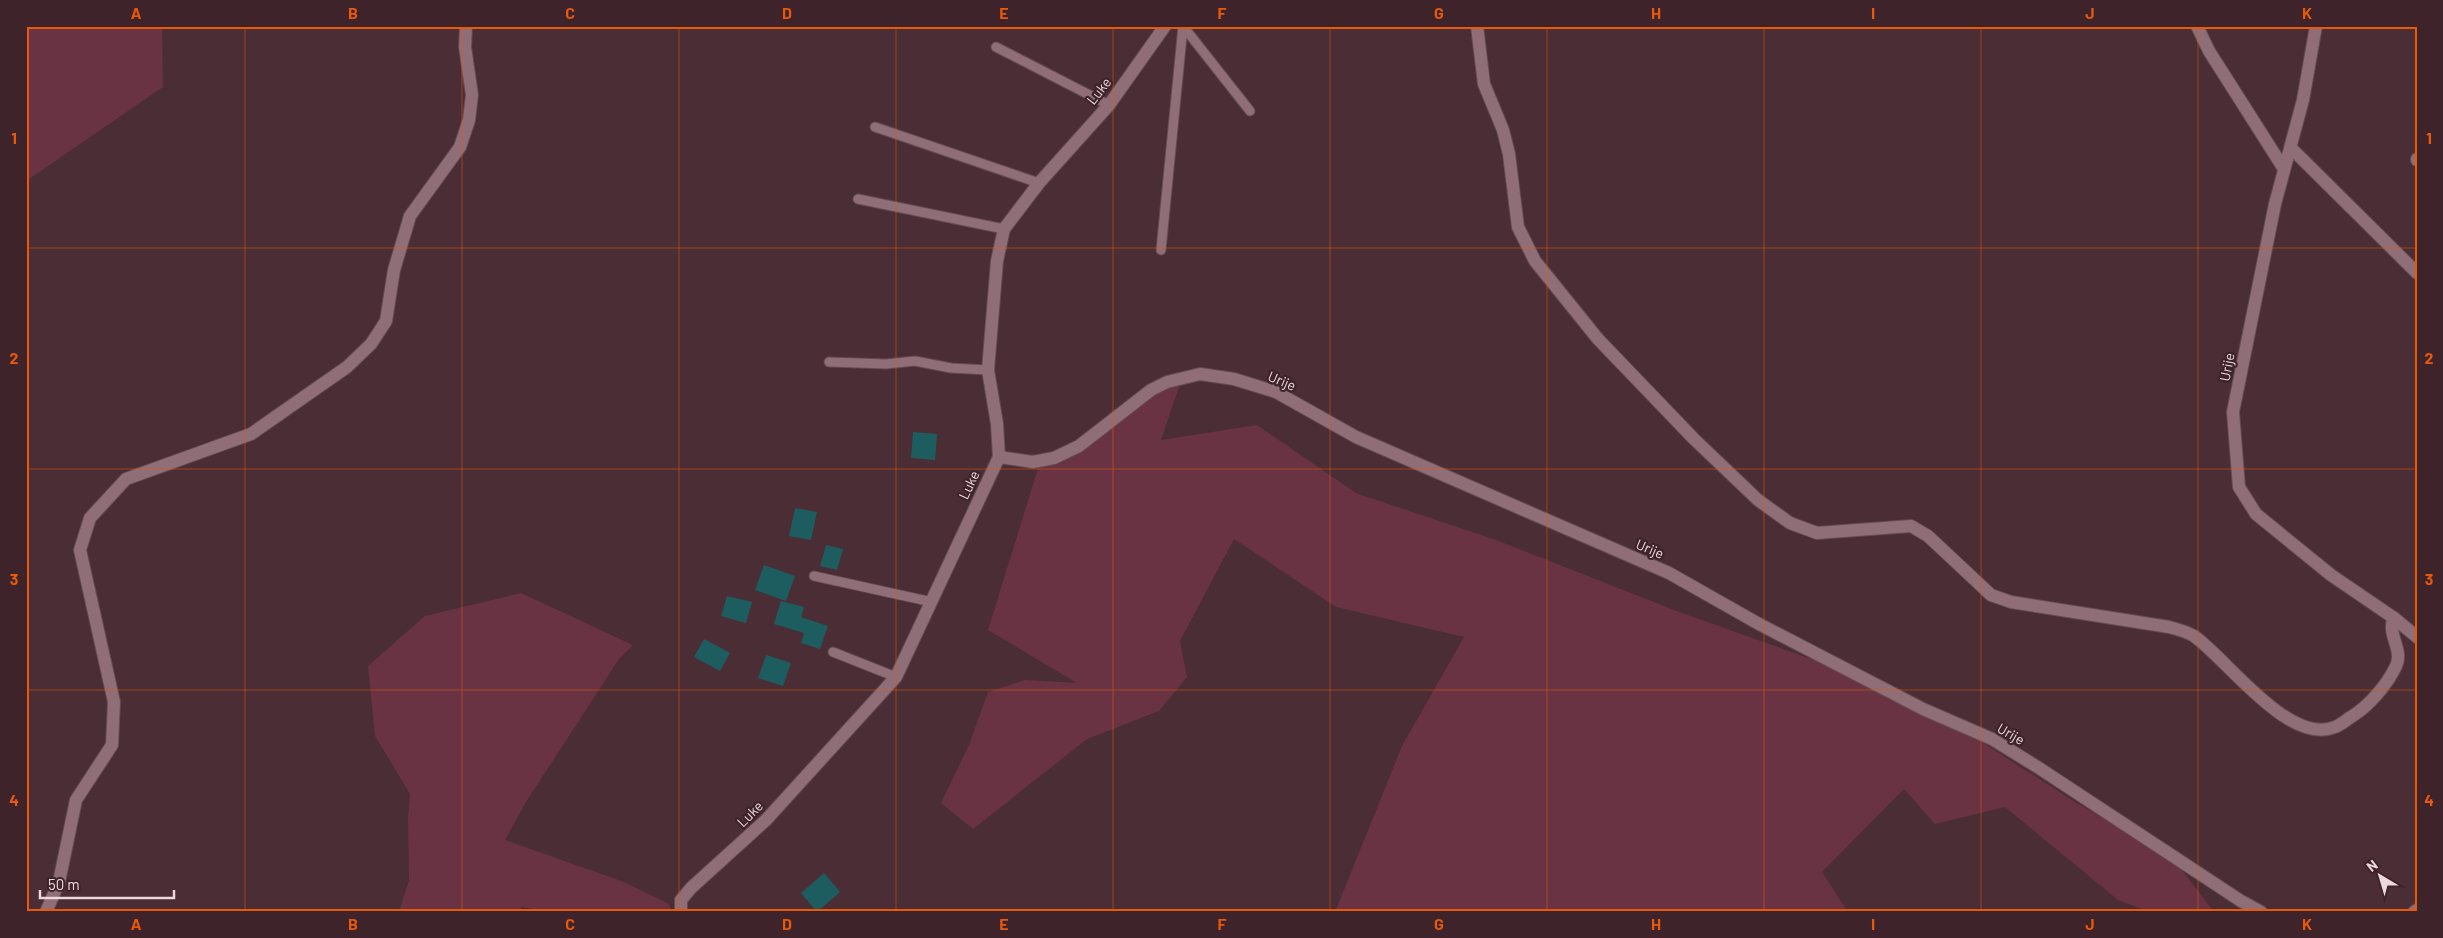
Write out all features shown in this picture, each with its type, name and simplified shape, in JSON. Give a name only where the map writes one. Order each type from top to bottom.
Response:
[{"type":"street","points":[[46,912],[59,882],[76,800],[112,744],[114,702],[80,550],[90,518],[126,479],[251,434],[347,367],[371,344],[386,321],[394,270],[410,216],[460,147],[469,120],[472,95],[465,47],[466,26]]},
{"type":"street","name":"Luke","points":[[681,912],[681,900],[691,888],[766,820],[896,677],[999,457],[997,424],[988,370],[997,261],[1004,229],[1039,183],[1109,104],[1165,26]]},
{"type":"street","points":[[1477,26],[1484,84],[1504,130],[1509,154],[1518,227],[1535,262],[1598,339],[1694,439],[1758,500],[1790,523],[1817,533],[1911,526],[1928,536],[1991,595],[2011,602],[2169,626],[2193,635],[2220,658],[2268,706],[2290,721],[2314,729],[2334,728],[2362,710],[2386,681],[2397,664],[2398,650],[2392,628],[2394,618]]},
{"type":"street","points":[[2197,26],[2209,51],[2284,169]]},
{"type":"street","name":"Urije","points":[[2316,26],[2304,100],[2292,150],[2284,169],[2275,204],[2233,412],[2239,487],[2256,514],[2331,575],[2394,618],[2417,637]]},
{"type":"street","points":[[2292,150],[2417,273]]},
{"type":"street","name":"Urije","points":[[999,457],[1033,462],[1054,458],[1079,446],[1151,390],[1167,382],[1200,374],[1234,379],[1276,392],[1356,437],[1669,573],[1760,624],[1923,709],[1992,739],[2224,890],[2261,912]]},
{"type":"lane","points":[[1183,26],[1250,111]]},
{"type":"lane","points":[[1161,250],[1183,26]]},
{"type":"lane","points":[[996,47],[1109,104]]},
{"type":"lane","points":[[875,127],[1039,183]]},
{"type":"lane","points":[[858,199],[1004,229]]},
{"type":"lane","points":[[829,362],[886,364],[916,361],[951,368],[988,370]]},
{"type":"lane","points":[[814,576],[932,602]]},
{"type":"lane","points":[[833,652],[896,677]]},
{"type":"shaded area","points":[[26,26],[162,26],[163,87],[26,181]]},
{"type":"shaded area","points":[[1182,378],[1161,440],[1257,425],[1356,493],[1496,540],[1682,613],[1904,692],[2075,802],[2171,856],[2214,912],[2150,912],[2118,900],[2005,807],[1935,824],[1904,789],[1822,872],[1848,912],[1335,912],[1402,746],[1464,637],[1336,607],[1234,539],[1180,641],[1187,677],[1159,711],[1087,739],[973,829],[941,803],[969,745],[988,692],[1025,680],[1077,683],[988,630],[1039,465],[1053,461],[1140,398]]},
{"type":"shaded area","points":[[521,593],[633,645],[619,659],[526,802],[505,840],[624,882],[669,904],[672,912],[552,912],[521,907],[520,912],[399,912],[409,880],[408,819],[410,794],[375,736],[368,666],[425,616]]},
{"type":"building","points":[[913,432],[937,434],[935,460],[911,458]]},
{"type":"building","points":[[795,508],[817,512],[811,540],[789,536]]},
{"type":"building","points":[[826,545],[843,549],[837,570],[820,566]]},
{"type":"building","points":[[764,565],[795,576],[786,601],[755,590]]},
{"type":"building","points":[[727,596],[752,602],[746,623],[721,616]]},
{"type":"building","points":[[781,601],[804,607],[801,617],[828,626],[820,649],[801,643],[804,633],[774,624]]},
{"type":"building","points":[[704,639],[730,653],[720,671],[694,657]]},
{"type":"building","points":[[766,655],[791,663],[783,686],[758,678]]},
{"type":"building","points":[[824,873],[840,892],[817,912],[801,893]]}]
